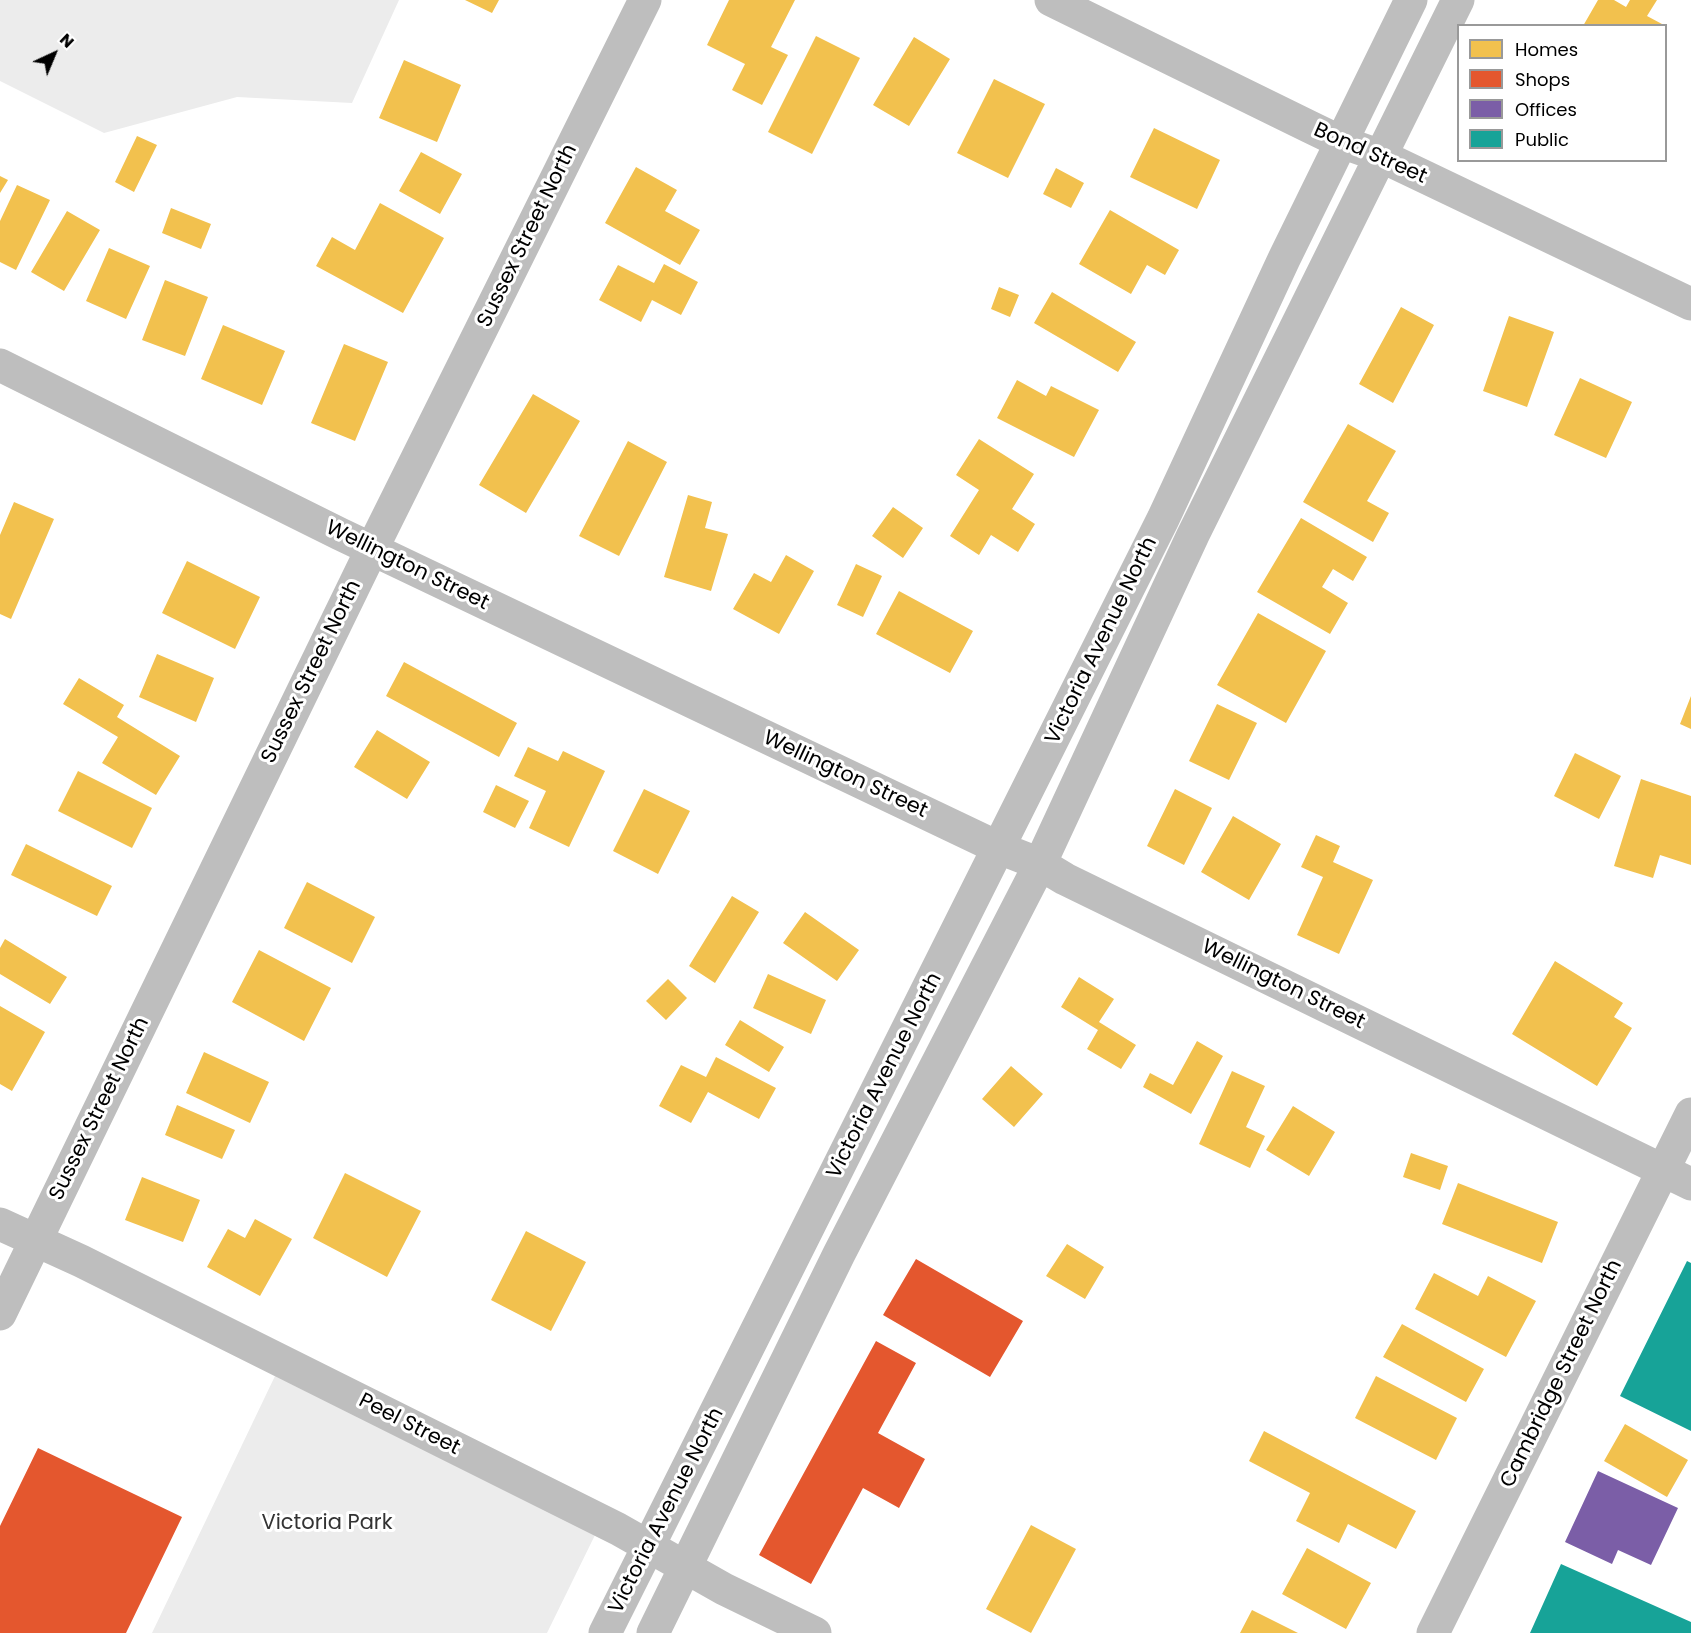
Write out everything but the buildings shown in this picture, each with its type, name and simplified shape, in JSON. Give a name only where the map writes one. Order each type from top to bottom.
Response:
[{"type":"street","name":"Sussex Street North","points":[[0,1314],[372,549],[645,0]]},
{"type":"street","name":"Bond Street","points":[[1051,0],[1341,142],[1381,156],[1691,304]]},
{"type":"street","name":"Victoria Avenue North","points":[[605,1633],[1163,519],[1238,355],[1411,0]]},
{"type":"street","name":"Victoria Avenue North","points":[[653,1633],[839,1254],[1040,864],[1193,535],[1458,0]]},
{"type":"street","name":"Wellington Street","points":[[0,365],[372,549],[999,848],[1040,864],[1065,879],[1677,1177]]},
{"type":"street","name":"Victoria Avenue North","points":[[1163,519],[1193,535]]},
{"type":"street","name":"Cambridge Street North","points":[[1433,1633],[1677,1177],[1691,1114]]},
{"type":"street","name":"Peel Street","points":[[0,1224],[81,1261],[597,1518],[724,1589],[815,1633]]},
{"type":"street","points":[[805,1236],[839,1254]]},
{"type":"green space","points":[[0,0],[399,0],[352,103],[237,97],[104,133],[0,81]]},
{"type":"green space","name":"Victoria Park","points":[[275,1376],[596,1533],[547,1633],[152,1633]]}]
